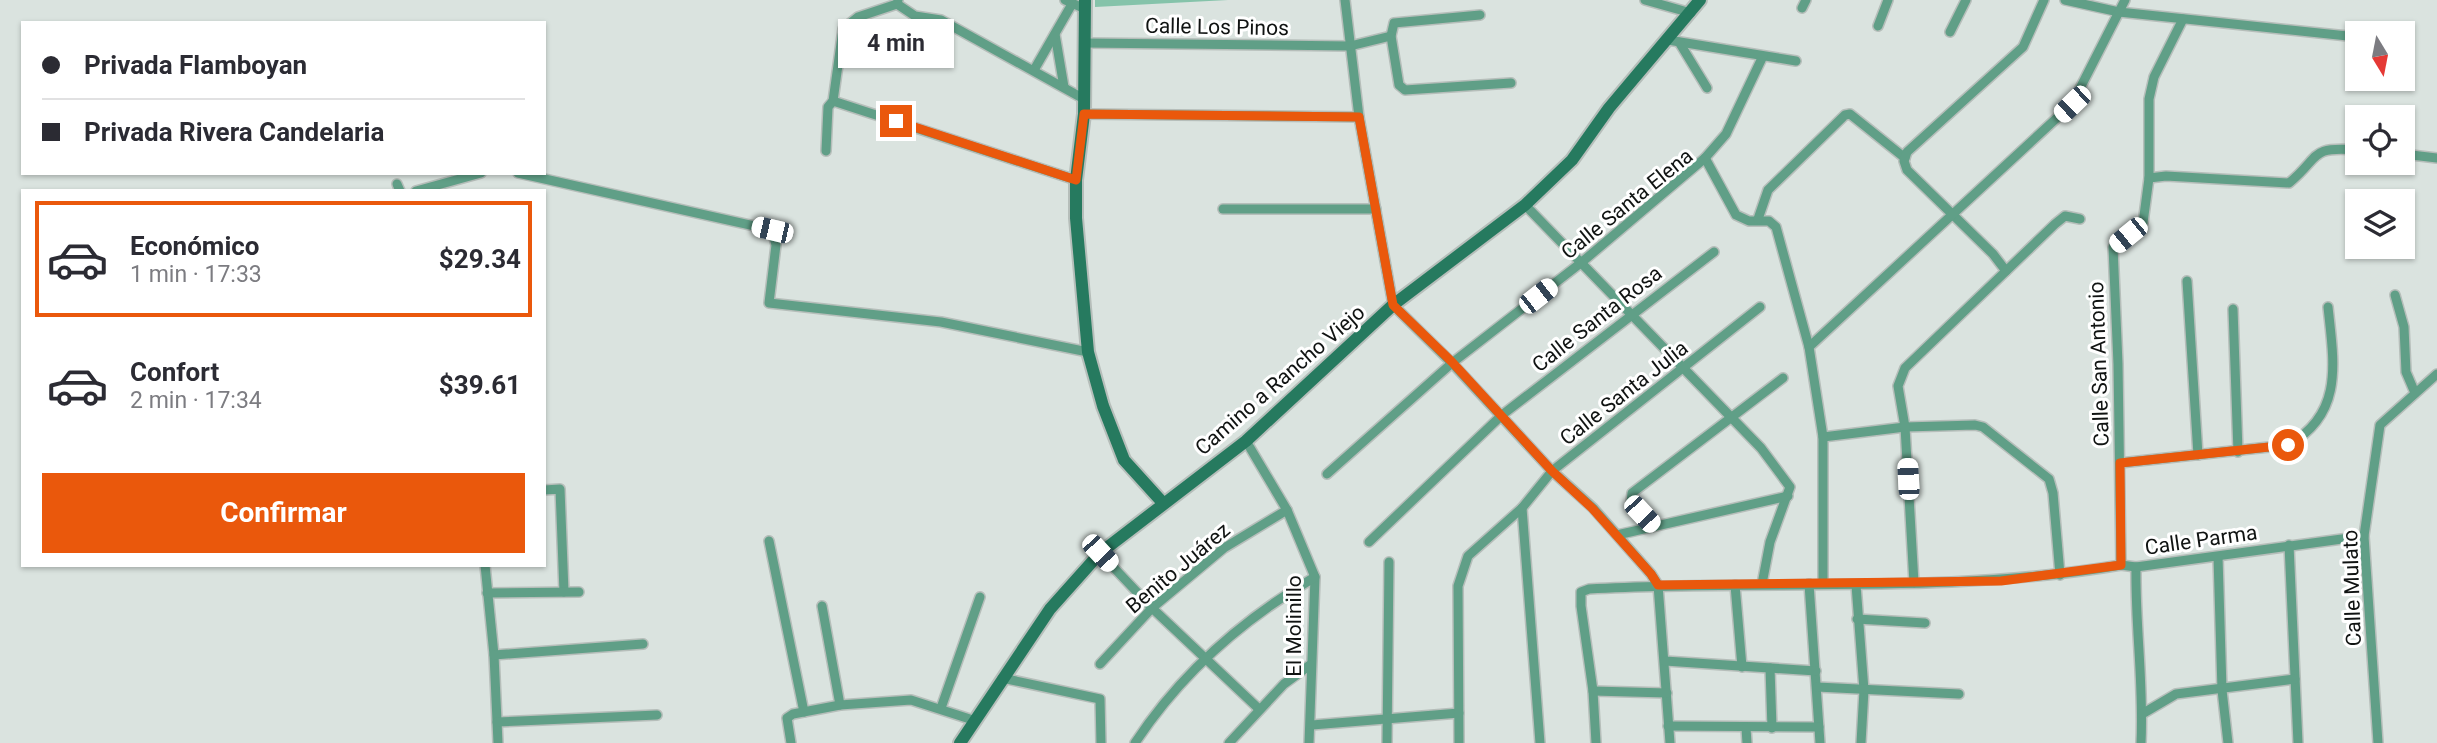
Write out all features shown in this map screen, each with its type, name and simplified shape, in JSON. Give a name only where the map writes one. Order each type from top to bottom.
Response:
[{"type":"street","points":[[1345,0],[1359,117],[1393,305],[1452,362],[1552,471],[1592,508],[1658,585],[1670,743]]},
{"type":"street","points":[[1645,0],[1691,13]]},
{"type":"street","name":"Camino a Rancho Viejo","points":[[960,743],[1050,609],[1100,553],[1246,441],[1393,305],[1525,205],[1572,160],[1609,108],[1674,41],[1700,0]]},
{"type":"street","points":[[1878,26],[1888,0]]},
{"type":"street","points":[[1950,32],[1966,0]]},
{"type":"street","points":[[1905,158],[1943,118],[2023,47],[2044,0]]},
{"type":"street","points":[[2065,0],[2119,12],[2345,36]]},
{"type":"street","points":[[1823,584],[1823,437],[1809,347],[1955,215],[2072,104],[2125,0]]},
{"type":"street","points":[[826,151],[828,107],[833,101],[843,29],[858,17],[897,2],[915,16],[941,20],[1084,99]]},
{"type":"street","points":[[1034,70],[1076,3]]},
{"type":"street","points":[[1076,3],[1084,43],[1084,114],[1076,180],[1076,218],[1088,352],[1103,406],[1124,460],[1163,503]]},
{"type":"street","name":"Calle Los Pinos","points":[[1084,43],[1350,46],[1391,36],[1394,23],[1401,21],[1480,15]]},
{"type":"street","points":[[2183,19],[2154,77],[2149,99],[2149,178],[2166,176],[2288,183],[2300,174],[2314,154],[2329,148],[2345,149]]},
{"type":"street","points":[[1055,33],[1064,87]]},
{"type":"street","points":[[1391,36],[1399,85],[1405,90],[1511,83]]},
{"type":"street","points":[[1674,41],[1796,61]]},
{"type":"street","points":[[1674,41],[1707,88]]},
{"type":"street","points":[[1706,158],[1726,134],[1763,56]]},
{"type":"street","points":[[833,101],[1076,180]]},
{"type":"street","points":[[1084,114],[1359,117]]},
{"type":"street","points":[[1758,219],[1768,190],[1845,115],[1850,114],[1905,158],[1907,170],[1955,215],[2006,271]]},
{"type":"street","points":[[2415,155],[2437,158]]},
{"type":"street","name":"Calle Santa Elena","points":[[1327,474],[1452,362],[1582,262],[1706,158],[1736,215],[1749,221],[1769,221],[1776,227],[1809,347]]},
{"type":"street","points":[[423,189],[474,175]]},
{"type":"street","points":[[527,175],[772,230],[776,245],[769,303],[942,321],[1088,352]]},
{"type":"street","name":"Calle San Antonio","points":[[2121,565],[2113,247],[2143,223],[2149,178]]},
{"type":"street","points":[[1525,205],[1731,418],[1788,481],[1788,496],[1770,542],[1762,584]]},
{"type":"street","points":[[1223,209],[1376,209]]},
{"type":"street","points":[[1914,583],[1905,427],[1898,386],[1905,368],[2055,223],[2066,216],[2080,219]]},
{"type":"street","name":"Calle Santa Rosa","points":[[1369,542],[1502,415],[1714,251]]},
{"type":"street","points":[[2188,281],[2198,456]]},
{"type":"street","points":[[2395,295],[2404,327],[2406,372],[2415,393]]},
{"type":"street","name":"Calle Santa Julia","points":[[1459,743],[1458,586],[1468,556],[1522,508],[1552,471],[1760,307]]},
{"type":"street","points":[[2120,463],[2288,445],[2308,434],[2324,414],[2330,398],[2328,307]]},
{"type":"street","points":[[2233,309],[2238,452]]},
{"type":"street","name":"Calle Mulato","points":[[2378,743],[2364,536],[2380,425],[2437,374]]},
{"type":"street","points":[[1653,526],[1631,502],[1632,493],[1783,377]]},
{"type":"street","points":[[1823,437],[1905,427],[1975,425],[2042,471],[2053,493],[2060,575]]},
{"type":"street","name":"El Molinillo","points":[[1246,441],[1286,510],[1315,577],[1309,743]]},
{"type":"street","points":[[546,490],[559,489],[564,592]]},
{"type":"street","points":[[1617,535],[1788,496]]},
{"type":"street","points":[[1522,508],[1540,743]]},
{"type":"street","name":"Benito Juárez","points":[[1100,664],[1152,608],[1224,548],[1286,510]]},
{"type":"street","name":"Calle Parma","points":[[1593,691],[1581,592],[1589,589],[1658,585],[1856,585],[2001,581],[2121,565],[2136,567],[2218,557],[2364,536]]},
{"type":"street","points":[[769,541],[804,712]]},
{"type":"street","points":[[2289,545],[2298,743]]},
{"type":"street","points":[[1100,553],[1152,608],[1259,709]]},
{"type":"street","points":[[2218,557],[2222,690],[2228,743]]},
{"type":"street","points":[[1387,743],[1389,562]]},
{"type":"street","points":[[485,567],[494,655],[498,743]]},
{"type":"street","points":[[2136,567],[2141,743]]},
{"type":"street","points":[[1135,743],[1205,658],[1272,602],[1315,577]]},
{"type":"street","points":[[1809,584],[1820,743]]},
{"type":"street","points":[[1735,585],[1742,667]]},
{"type":"street","points":[[1856,585],[1864,690],[1861,743]]},
{"type":"street","points":[[487,593],[579,592]]},
{"type":"street","points":[[941,708],[980,597]]},
{"type":"street","points":[[822,606],[840,705]]},
{"type":"street","points":[[1857,619],[1925,623]]},
{"type":"street","points":[[494,655],[643,644]]},
{"type":"street","points":[[1665,662],[1816,671]]},
{"type":"street","points":[[1229,743],[1284,684],[1310,665]]},
{"type":"street","points":[[1770,668],[1772,728]]},
{"type":"street","points":[[1002,678],[1100,699],[1101,743]]},
{"type":"street","points":[[2142,714],[2176,694],[2222,690],[2295,678]]},
{"type":"street","points":[[1817,687],[1959,694]]},
{"type":"street","points":[[1597,743],[1593,691],[1667,693]]},
{"type":"street","points":[[791,743],[787,718],[840,705],[911,700],[976,721]]},
{"type":"street","points":[[1311,725],[1459,713]]},
{"type":"street","points":[[497,722],[657,715]]},
{"type":"street","points":[[1668,726],[1819,727]]},
{"type":"street","points":[[1746,728],[1747,743]]},
{"type":"green space","points":[[1095,0],[1228,0],[1095,7]]},
{"type":"route","points":[[896,121],[1076,180],[1084,114],[1359,117],[1393,305],[1452,362],[1552,471],[1592,508],[1658,585],[1856,585],[2001,581],[2121,565],[2120,463],[2288,445]]}]
